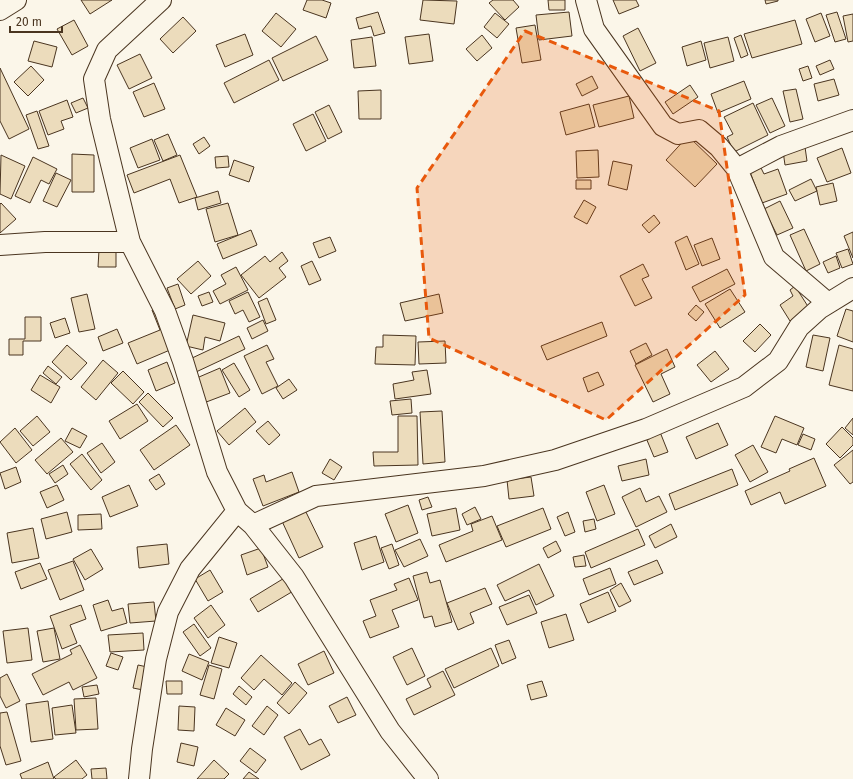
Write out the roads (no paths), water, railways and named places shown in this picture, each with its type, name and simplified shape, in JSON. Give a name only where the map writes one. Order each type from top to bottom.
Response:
[{"type":"street","points":[[0,10],[16,0]]},
{"type":"street","points":[[161,0],[107,50],[94,79],[100,119],[130,242],[165,311],[183,361],[217,472],[237,511],[253,524],[294,577],[390,732],[428,779]]},
{"type":"street","points":[[586,0],[594,30],[663,126],[678,134],[699,130],[719,147],[737,169],[774,257],[828,303]]},
{"type":"street","points":[[737,169],[781,146],[853,120]]},
{"type":"street","points":[[0,245],[45,242],[130,242]]},
{"type":"street","points":[[253,524],[316,496],[484,476],[555,460],[646,429],[744,386],[778,361],[799,328],[828,303],[853,288]]},
{"type":"street","points":[[139,779],[142,749],[156,659],[168,612],[190,569],[237,511]]}]
